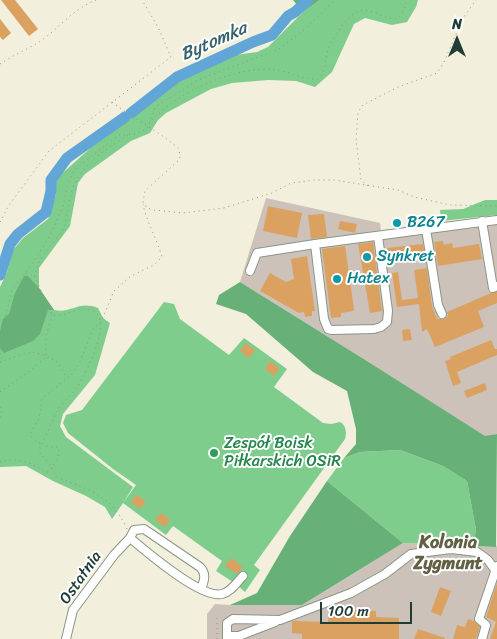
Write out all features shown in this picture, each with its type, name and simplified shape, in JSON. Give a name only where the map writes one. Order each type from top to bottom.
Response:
[{"type":"street","points":[[250,271],[257,253],[497,220]]},
{"type":"street","points":[[482,222],[493,288],[497,286]]},
{"type":"street","points":[[426,229],[438,305],[442,314]]},
{"type":"street","points":[[315,244],[326,327],[332,330],[374,330],[385,324],[389,314],[380,236]]},
{"type":"street","points":[[201,589],[205,574],[200,567],[144,529],[134,530],[130,538],[169,570],[201,589],[214,594],[227,592],[243,576]]},
{"type":"street","name":"Ostatnia","points":[[66,639],[73,610],[130,538]]},
{"type":"street","points":[[280,620],[233,619],[227,623],[227,637],[238,636],[351,593],[385,574],[411,554],[451,549],[477,552],[496,567],[479,619],[486,625],[482,639]]},
{"type":"path","points":[[0,64],[42,40],[67,17],[96,0]]},
{"type":"path","points":[[0,222],[10,205],[49,152],[171,57],[158,28],[142,0]]},
{"type":"path","points":[[152,121],[155,108],[198,80],[279,49],[305,29],[335,0]]},
{"type":"path","points":[[0,335],[13,288],[43,249],[58,221],[67,186],[73,173],[79,166],[119,135],[144,132],[158,113],[205,84],[239,72],[267,69],[311,79],[318,78],[324,68],[329,47],[347,18],[354,13],[366,10],[396,19],[404,11],[407,0]]},
{"type":"path","points":[[369,186],[361,180],[358,163],[356,140],[358,112],[363,105],[398,87],[437,73],[444,62],[463,18],[476,0]]},
{"type":"path","points":[[40,443],[32,438],[30,434],[39,418],[42,399],[72,374],[79,364],[93,330],[101,322],[114,291],[131,276],[154,265],[162,257],[147,219],[143,202],[145,191],[180,159],[179,149],[167,138],[135,119],[112,102]]},
{"type":"path","points":[[0,392],[46,357],[46,337],[52,315],[35,277],[35,272],[63,229],[74,184],[80,175],[102,153],[129,135]]},
{"type":"path","points":[[143,202],[148,208],[154,210],[183,213],[224,208],[272,193],[290,184],[315,180],[334,180],[398,190],[414,197],[450,205],[497,206]]},
{"type":"path","points":[[24,274],[29,273],[35,277]]},
{"type":"path","points":[[52,315],[64,314],[80,309],[91,310],[96,312],[101,322],[101,329],[84,375],[71,395],[60,407],[40,447],[40,453],[52,467],[53,473],[57,477],[102,496],[109,501],[121,517],[130,538]]},
{"type":"path","points":[[0,362],[29,352],[35,352],[55,360],[67,378]]},
{"type":"path","points":[[0,353],[3,361]]},
{"type":"path","points":[[0,407],[2,411],[0,421]]},
{"type":"path","points":[[0,462],[12,460],[34,464],[48,472],[57,459],[59,449],[58,447],[44,445]]},
{"type":"path","points":[[217,618],[217,639]]},
{"type":"shaded area","points":[[266,198],[380,223],[382,238],[497,224],[497,434],[485,437],[240,282]]},
{"type":"shaded area","points":[[403,543],[496,547],[497,545],[497,639],[207,639],[207,614],[215,604],[302,605]]},
{"type":"green space","points":[[293,0],[320,0],[303,12]]},
{"type":"green space","points":[[320,0],[418,0],[407,22],[392,25],[365,18],[354,24],[332,72],[315,87],[296,81],[268,80],[232,83],[211,89],[166,113],[158,120],[150,133],[131,141],[85,174],[78,183],[70,226],[39,268],[39,288],[54,310],[60,311],[80,306],[91,306],[98,308],[103,318],[110,323],[95,375],[63,414],[60,426],[66,437],[133,487],[112,519],[105,507],[26,466],[0,467],[0,287],[7,272],[13,250],[23,238],[48,219],[56,194],[56,179],[96,143],[179,80],[236,55],[257,52],[268,47],[303,12]]},
{"type":"green space","points":[[485,200],[497,200],[497,215],[441,221],[440,210],[463,209]]},
{"type":"green space","points":[[24,276],[28,276],[39,288],[54,310],[48,310],[40,334],[33,341],[4,353],[0,348],[0,331],[3,319],[9,314],[15,293]]},
{"type":"green space","points":[[240,282],[485,436],[497,434],[496,547],[473,546],[476,530],[467,481],[443,466],[400,450],[360,452],[344,458],[356,444],[356,429],[347,391],[313,372],[246,314],[216,304],[219,295]]},
{"type":"green space","name":"Zespół Boisk Piłkarskich OSiR","points":[[164,302],[174,304],[180,319],[229,355],[244,338],[287,369],[274,387],[323,423],[340,422],[345,427],[345,439],[254,565],[260,570],[245,592],[216,571],[222,561],[173,526],[166,535],[123,503],[136,485],[68,433],[63,423],[66,415],[82,410]]},
{"type":"green space","points":[[400,450],[443,466],[467,481],[476,530],[473,546],[403,543],[327,481],[344,458],[360,452]]},
{"type":"green space","points":[[327,481],[403,543],[302,605],[230,605],[257,593],[290,536]]},
{"type":"building","points":[[1,0],[15,0],[38,29],[29,36]]},
{"type":"building","points":[[0,19],[11,33],[3,40],[0,37]]},
{"type":"building","points":[[268,206],[302,213],[297,238],[263,231]]},
{"type":"building","points":[[324,214],[327,237],[311,239],[308,215]]},
{"type":"building","points":[[340,221],[357,224],[355,233],[338,229]]},
{"type":"building","points":[[443,241],[444,245],[452,243],[453,248],[479,244],[482,259],[438,266],[434,242]]},
{"type":"building","points":[[373,242],[382,311],[370,313],[358,244]]},
{"type":"building","points":[[423,244],[425,256],[389,260],[387,248]]},
{"type":"building","name":"Hatex","points":[[345,246],[354,309],[353,311],[341,313],[341,317],[331,318],[322,249]]},
{"type":"building","points":[[307,256],[315,311],[312,311],[312,316],[305,317],[304,312],[299,313],[260,291],[270,273],[286,282],[294,279],[291,259]]},
{"type":"building","points":[[427,268],[432,306],[437,319],[445,319],[448,315],[447,312],[497,292],[497,303],[478,311],[484,327],[435,347],[427,329],[422,332],[419,304],[397,307],[392,273],[398,272],[402,300],[418,298],[414,270]]},
{"type":"building","points":[[410,329],[412,340],[403,341],[402,330]]},
{"type":"building","points":[[491,340],[495,349],[497,349],[497,355],[457,372],[461,383],[453,386],[445,361],[451,359],[450,357]]},
{"type":"building","points":[[246,343],[255,350],[249,358],[240,351]]},
{"type":"building","points":[[270,361],[279,368],[274,376],[265,369]]},
{"type":"building","points":[[485,383],[487,390],[467,398],[464,391]]},
{"type":"building","points":[[136,495],[146,501],[140,509],[131,502]]},
{"type":"building","points":[[161,513],[170,519],[165,527],[155,520]]},
{"type":"building","points":[[231,558],[243,567],[237,574],[225,566]]},
{"type":"building","points":[[497,583],[497,639],[490,639],[496,622],[486,617]]},
{"type":"building","points":[[440,587],[451,591],[441,616],[431,612]]},
{"type":"building","points":[[329,608],[376,611],[376,617],[399,618],[399,639],[302,639],[302,634],[292,633],[292,621],[328,622]]},
{"type":"building","points":[[468,619],[474,621],[480,627],[476,639],[453,639],[457,625],[465,627]]},
{"type":"building","points":[[418,629],[445,638],[445,639],[414,639]]},
{"type":"waterway","name":"Bytomka","points":[[131,113],[177,77],[272,35],[288,16],[308,0]]},
{"type":"waterway","name":"Bytomka","points":[[0,275],[10,244],[18,234],[46,212],[51,191],[51,180],[67,158],[125,117]]},
{"type":"place","name":"B267","points":[[397,223]]},
{"type":"place","name":"Synkret","points":[[367,257]]},
{"type":"place","name":"Hatex","points":[[337,279]]},
{"type":"place","name":"Zespół Boisk Piłkarskich OSiR","points":[[214,453]]},
{"type":"district","name":"Kolonia Zygmunt","points":[[448,553]]}]
